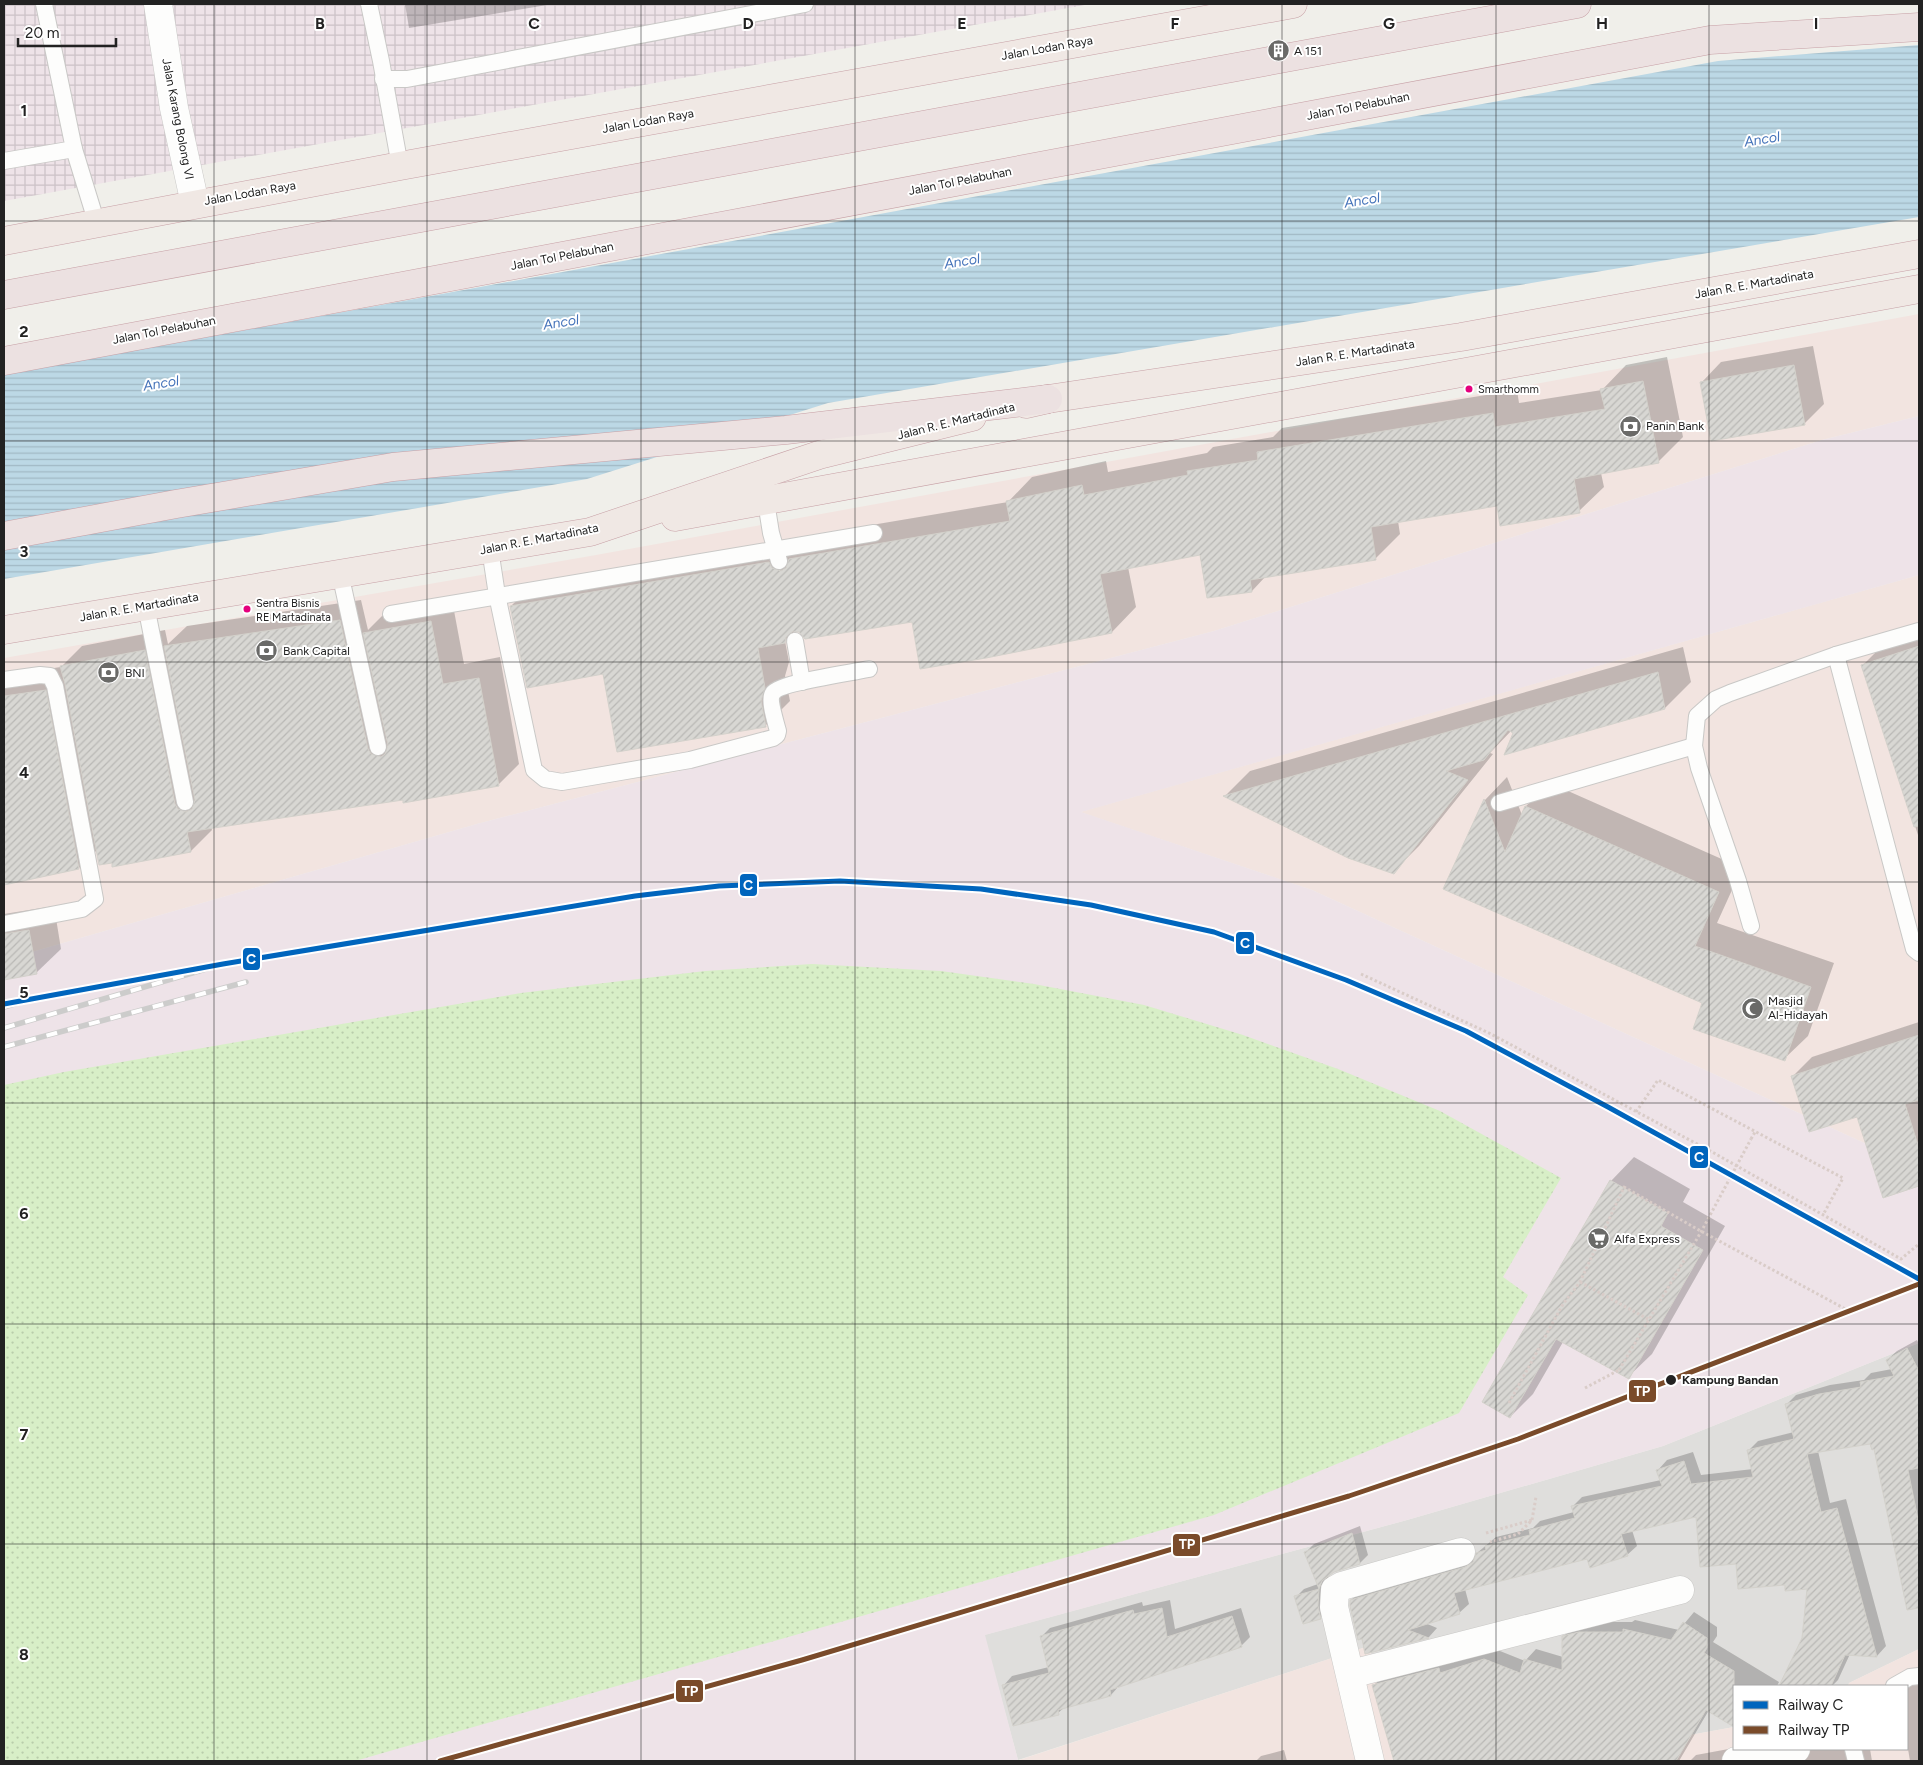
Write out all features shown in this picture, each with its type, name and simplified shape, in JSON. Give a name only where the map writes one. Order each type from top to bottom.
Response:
[{"type":"highway","name":"Jalan Lodan Raya","points":[[4,241],[400,166],[1293,4]]},
{"type":"highway","points":[[4,295],[1576,4]]},
{"type":"highway","name":"Jalan Tol Pelabuhan","points":[[4,361],[1710,40],[1919,27]]},
{"type":"highway","name":"Jalan R. E. Martadinata","points":[[4,630],[340,572],[590,532],[819,455],[1048,399],[1461,337],[1919,254]]},
{"type":"highway","points":[[590,532],[766,502],[1919,289]]},
{"type":"highway","points":[[4,536],[393,467],[786,430],[1048,399]]},
{"type":"street","name":"Jalan Karang Bolong VI","points":[[158,4],[174,108],[194,204]]},
{"type":"street","points":[[1370,1761],[1334,1607],[1335,1590],[1342,1586],[1470,1544]]},
{"type":"street","points":[[1350,1674],[1680,1590]]},
{"type":"street","points":[[1736,1761],[1791,1750]]},
{"type":"lane","points":[[44,4],[74,148],[97,224]]},
{"type":"lane","points":[[369,4],[400,166]]},
{"type":"lane","points":[[384,79],[407,79],[805,4]]},
{"type":"lane","points":[[4,161],[74,148]]},
{"type":"lane","points":[[766,502],[777,555]]},
{"type":"lane","points":[[391,614],[497,595],[777,555],[874,533]]},
{"type":"lane","points":[[490,549],[497,595],[534,770],[545,779],[562,782],[690,760],[773,738],[778,731],[771,699],[773,692],[779,688],[802,682],[869,668]]},
{"type":"lane","points":[[340,572],[378,747]]},
{"type":"lane","points":[[146,606],[185,802]]},
{"type":"lane","points":[[1751,926],[1738,881],[1699,768],[1694,746],[1697,716],[1716,699],[1836,654],[1919,631]]},
{"type":"lane","points":[[795,641],[802,682]]},
{"type":"lane","points":[[1836,654],[1914,948],[1919,953]]},
{"type":"lane","points":[[4,680],[40,675],[50,676],[55,686],[95,899],[82,909],[4,924]]},
{"type":"lane","points":[[1499,803],[1694,746]]},
{"type":"lane","points":[[1896,1685],[1910,1677],[1919,1676]]},
{"type":"path","points":[[1361,974],[1489,1033],[1719,1156],[1901,1259],[1919,1244]]},
{"type":"path","points":[[1636,1112],[1658,1080],[1844,1178],[1823,1215]]},
{"type":"path","points":[[1585,1388],[1619,1370],[1702,1232],[1755,1132]]},
{"type":"path","points":[[1509,1403],[1563,1304],[1580,1282],[1624,1187],[1697,1229],[1851,1312]]},
{"type":"path","points":[[1580,1282],[1648,1319]]},
{"type":"path","points":[[1470,1544],[1518,1534],[1532,1520],[1536,1497]]},
{"type":"path","points":[[1470,1544],[1532,1520]]},
{"type":"shaded area","points":[[4,4],[1090,4],[4,201]]},
{"type":"shaded area","points":[[1919,314],[1919,416],[1822,440],[1214,631],[477,824],[4,960],[4,658],[596,555]]},
{"type":"shaded area","points":[[1919,416],[1919,575],[1081,812],[1312,890],[1919,1168],[1919,1343],[1663,1446],[1407,1520],[985,1635],[1018,1760],[1016,1761],[4,1761],[4,960],[477,824],[1214,631],[1822,440]]},
{"type":"shaded area","points":[[1919,575],[1919,1168],[1312,890],[1080,812]]},
{"type":"shaded area","points":[[1919,1343],[1919,1649],[1848,1685],[1733,1685],[1733,1727],[1668,1739],[1648,1761],[1393,1761],[1369,1646],[1018,1760],[984,1635],[1407,1520],[1663,1446]]},
{"type":"shaded area","points":[[1369,1646],[1393,1761],[1016,1761]]},
{"type":"shaded area","points":[[1919,1649],[1919,1761],[1648,1761],[1668,1739],[1733,1727],[1733,1750],[1908,1750],[1908,1685],[1848,1685]]},
{"type":"green space","points":[[812,964],[941,971],[1034,984],[1144,1005],[1243,1035],[1338,1069],[1440,1111],[1561,1178],[1503,1277],[1528,1295],[1459,1413],[1214,1515],[355,1761],[4,1761],[4,1085],[64,1072],[521,993],[705,971]]},
{"type":"water","name":"Ancol","points":[[1919,45],[1919,217],[828,403],[587,479],[4,579],[4,374],[1718,61]]},
{"type":"building","points":[[1794,365],[1805,425],[1711,441],[1700,382]]},
{"type":"building","points":[[1643,381],[1659,463],[1574,479],[1580,513],[1500,526],[1497,506],[1371,527],[1376,560],[1250,580],[1252,592],[1207,598],[1200,555],[1100,574],[1112,633],[920,669],[912,622],[805,639],[799,632],[793,631],[786,637],[785,643],[758,648],[765,688],[761,701],[766,727],[617,752],[603,674],[527,688],[510,606],[769,562],[772,568],[781,571],[786,568],[789,559],[1010,521],[1006,501],[1082,485],[1084,495],[1188,475],[1187,471],[1258,460],[1257,452],[1493,413],[1495,427],[1605,409],[1600,389]]},
{"type":"building","points":[[340,620],[368,749],[371,754],[381,757],[385,754],[388,745],[363,633],[431,621],[443,684],[479,678],[499,786],[403,803],[403,800],[187,832],[191,852],[112,867],[112,863],[99,865],[60,666],[145,650],[175,804],[178,809],[186,812],[192,809],[195,800],[164,646]]},
{"type":"building","points":[[1919,646],[1919,826],[1914,827],[1861,665]]},
{"type":"building","points":[[1658,672],[1665,709],[1504,755],[1513,733],[1508,730],[1484,760],[1446,771],[1468,780],[1394,874],[1348,858],[1223,796]]},
{"type":"building","points":[[46,690],[79,869],[4,885],[4,696]]},
{"type":"building","points":[[1484,799],[1505,852],[1525,806],[1719,892],[1695,946],[1811,987],[1785,1061],[1693,1029],[1702,1003],[1443,889]]},
{"type":"building","points":[[29,930],[37,974],[4,980],[4,934]]},
{"type":"building","points":[[1919,1035],[1919,1100],[1905,1104],[1919,1148],[1919,1186],[1883,1198],[1857,1117],[1809,1132],[1791,1076]]},
{"type":"building","points":[[1610,1180],[1668,1213],[1661,1226],[1703,1250],[1629,1379],[1556,1339],[1510,1418],[1482,1402]]},
{"type":"building","points":[[1907,1348],[1919,1371],[1919,1468],[1908,1470],[1919,1524],[1919,1608],[1907,1610],[1874,1449],[1872,1450],[1870,1444],[1807,1454],[1821,1512],[1837,1508],[1877,1657],[1845,1655],[1831,1685],[1779,1685],[1802,1638],[1807,1589],[1785,1591],[1785,1585],[1738,1589],[1736,1564],[1700,1567],[1696,1517],[1621,1534],[1628,1556],[1590,1568],[1587,1559],[1454,1593],[1460,1614],[1408,1630],[1429,1638],[1365,1654],[1362,1639],[1358,1640],[1350,1600],[1465,1567],[1473,1562],[1476,1553],[1486,1550],[1485,1546],[1530,1535],[1529,1530],[1575,1518],[1571,1506],[1662,1486],[1656,1470],[1684,1461],[1691,1484],[1753,1477],[1747,1450],[1794,1439],[1785,1404],[1819,1394],[1861,1387],[1860,1382],[1894,1376],[1886,1360]]},
{"type":"building","points":[[1352,1533],[1360,1564],[1334,1572],[1322,1581],[1319,1589],[1304,1552]]},
{"type":"building","points":[[1319,1589],[1318,1606],[1321,1619],[1303,1624],[1294,1596]]},
{"type":"building","points":[[1162,1608],[1167,1637],[1232,1616],[1242,1647],[1110,1690],[1111,1696],[1058,1710],[1059,1715],[1013,1726],[1002,1685],[1049,1673],[1040,1636],[1133,1610],[1134,1614]]},
{"type":"building","points":[[1683,1622],[1707,1638],[1707,1648],[1704,1653],[1734,1671],[1733,1726],[1706,1710],[1676,1761],[1394,1761],[1372,1685],[1439,1668],[1440,1673],[1484,1659],[1520,1673],[1524,1659],[1562,1670],[1562,1636],[1579,1632],[1623,1632],[1623,1629],[1671,1640]]},
{"type":"railway","points":[[4,1028],[223,964]]},
{"type":"railway","points":[[4,1047],[246,982]]},
{"type":"railway","points":[[4,1007],[28,1000]]},
{"type":"rail line","name":"C","points":[[4,1004],[223,964],[635,896],[719,886],[840,881],[981,889],[1091,905],[1214,932],[1346,980],[1466,1031],[1608,1107],[1919,1279]]},
{"type":"rail line","name":"TP","points":[[440,1761],[802,1660],[1349,1496],[1518,1439],[1919,1284]]},
{"type":"place","name":"A 151","points":[[1278,51]]},
{"type":"place","name":"Smarthomm","points":[[1469,389]]},
{"type":"place","name":"Panin Bank","points":[[1630,426]]},
{"type":"place","name":"Sentra Bisnis RE Martadinata","points":[[247,609]]},
{"type":"place","name":"Bank Capital","points":[[267,651]]},
{"type":"place","name":"BNI","points":[[109,673]]},
{"type":"place","name":"Masjid Al-Hidayah","points":[[1752,1008]]},
{"type":"place","name":"Alfa Express","points":[[1598,1239]]},
{"type":"place","name":"Kampung Bandan","points":[[1671,1380]]}]
